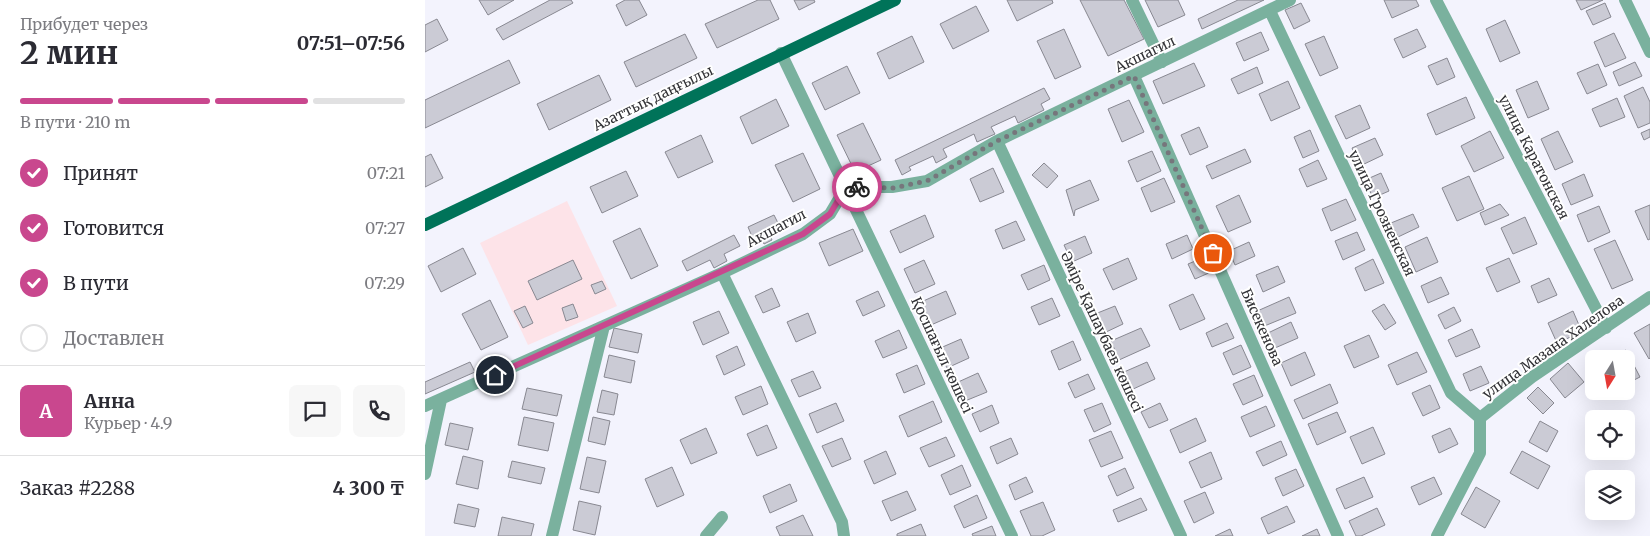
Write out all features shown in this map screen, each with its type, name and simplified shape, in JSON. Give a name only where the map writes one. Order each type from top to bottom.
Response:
[{"type":"main road","name":"Азаттық даңғылы","points":[[425,225],[895,0]]},
{"type":"street","points":[[1132,0],[1162,62]]},
{"type":"street","name":"Акшагил","points":[[425,406],[722,273],[803,234],[830,214],[846,187],[893,188],[927,181],[997,141],[1290,0]]},
{"type":"street","name":"улица Каратонская","points":[[1436,0],[1606,328]]},
{"type":"street","points":[[1625,0],[1650,52]]},
{"type":"street","name":"улица Грозненская","points":[[1270,11],[1451,393],[1480,418]]},
{"type":"street","name":"Қосшағыл көшесі","points":[[781,53],[1011,536]]},
{"type":"street","name":"Бисекенова","points":[[1134,76],[1338,536]]},
{"type":"street","name":"Әміре Қашаубаев көшесі","points":[[997,141],[1181,536]]},
{"type":"street","points":[[722,273],[842,522],[844,536]]},
{"type":"street","name":"улица Мазана Халелова","points":[[1437,536],[1480,453],[1480,418],[1532,377],[1650,297]]},
{"type":"street","points":[[552,536],[604,326]]},
{"type":"street","points":[[425,474],[441,400]]},
{"type":"street","points":[[706,536],[722,517]]},
{"type":"shaded area","points":[[567,201],[617,306],[528,345],[480,243]]},
{"type":"building","points":[[479,0],[514,0],[488,15]]},
{"type":"building","points":[[550,0],[571,0],[573,3],[503,40],[496,29]]},
{"type":"building","points":[[625,0],[639,0],[647,15],[626,26],[616,5]]},
{"type":"building","points":[[758,0],[770,0],[779,19],[717,48],[705,24]]},
{"type":"building","points":[[794,0],[814,0],[815,2],[799,10]]},
{"type":"building","points":[[1007,0],[1052,0],[1053,3],[1017,21]]},
{"type":"building","points":[[1080,0],[1124,0],[1144,39],[1108,56]]},
{"type":"building","points":[[1145,0],[1178,0],[1185,15],[1158,27]]},
{"type":"building","points":[[1238,0],[1264,0],[1202,29],[1198,19]]},
{"type":"building","points":[[1384,0],[1416,0],[1419,6],[1392,18]]},
{"type":"building","points":[[1576,0],[1603,0],[1581,10]]},
{"type":"building","points":[[1301,3],[1310,21],[1294,29],[1285,10]]},
{"type":"building","points":[[1605,3],[1611,17],[1593,25],[1586,11]]},
{"type":"building","points":[[976,6],[989,31],[953,49],[940,24]]},
{"type":"building","points":[[437,19],[448,40],[425,52],[425,25]]},
{"type":"building","points":[[1505,20],[1520,53],[1500,62],[1486,29]]},
{"type":"building","points":[[1064,29],[1081,67],[1055,79],[1037,41]]},
{"type":"building","points":[[1417,29],[1426,47],[1403,58],[1394,39]]},
{"type":"building","points":[[1261,32],[1269,50],[1244,61],[1236,43]]},
{"type":"building","points":[[1614,33],[1626,58],[1605,67],[1594,42]]},
{"type":"building","points":[[685,34],[697,58],[636,87],[624,62]]},
{"type":"building","points":[[912,36],[924,62],[889,79],[877,53]]},
{"type":"building","points":[[1324,36],[1338,68],[1320,76],[1305,44]]},
{"type":"building","points":[[1447,58],[1455,77],[1437,85],[1428,66]]},
{"type":"building","points":[[509,60],[520,83],[425,128],[425,100]]},
{"type":"building","points":[[1635,62],[1642,76],[1619,86],[1613,72]]},
{"type":"building","points":[[1194,63],[1205,86],[1163,104],[1153,81]]},
{"type":"building","points":[[1598,64],[1607,85],[1587,94],[1577,73]]},
{"type":"building","points":[[847,66],[860,93],[825,110],[812,83]]},
{"type":"building","points":[[1257,67],[1263,83],[1238,94],[1231,79]]},
{"type":"building","points":[[599,75],[611,100],[549,130],[537,104]]},
{"type":"building","points":[[1288,81],[1300,108],[1271,121],[1259,94]]},
{"type":"building","points":[[1537,81],[1549,109],[1528,118],[1516,90]]},
{"type":"building","points":[[1643,87],[1650,102],[1650,123],[1638,128],[1624,96]]},
{"type":"building","points":[[1044,88],[1050,99],[1041,104],[1044,110],[1018,123],[1015,116],[991,127],[995,134],[977,142],[974,134],[943,149],[947,157],[936,163],[933,156],[909,167],[911,170],[902,175],[895,160]]},
{"type":"building","points":[[1466,97],[1475,118],[1436,135],[1427,114]]},
{"type":"building","points":[[1617,98],[1625,117],[1600,127],[1592,109]]},
{"type":"building","points":[[776,99],[789,126],[752,144],[740,117]]},
{"type":"building","points":[[1129,100],[1144,132],[1122,142],[1108,109]]},
{"type":"building","points":[[1360,105],[1370,128],[1346,139],[1335,116]]},
{"type":"building","points":[[863,123],[881,160],[855,172],[837,135]]},
{"type":"building","points":[[1199,127],[1208,147],[1190,155],[1181,135]]},
{"type":"building","points":[[1650,129],[1650,137],[1644,140],[1641,133]]},
{"type":"building","points":[[1310,130],[1319,151],[1303,158],[1294,137]]},
{"type":"building","points":[[1490,131],[1504,158],[1474,172],[1461,146]]},
{"type":"building","points":[[1558,131],[1573,162],[1555,170],[1541,139]]},
{"type":"building","points":[[701,135],[713,162],[678,178],[665,152]]},
{"type":"building","points":[[1375,138],[1383,155],[1360,166],[1352,148]]},
{"type":"building","points":[[1245,149],[1251,162],[1212,179],[1206,166]]},
{"type":"building","points":[[1152,151],[1161,171],[1137,182],[1128,161]]},
{"type":"building","points":[[803,153],[820,189],[793,202],[775,165]]},
{"type":"building","points":[[431,154],[443,178],[425,187],[425,157]]},
{"type":"building","points":[[1318,160],[1327,179],[1307,187],[1299,169]]},
{"type":"building","points":[[1044,163],[1058,176],[1047,188],[1032,175]]},
{"type":"building","points":[[993,168],[1004,192],[980,202],[970,179]]},
{"type":"building","points":[[626,171],[638,196],[602,213],[590,187]]},
{"type":"building","points":[[1381,173],[1389,191],[1373,198],[1365,180]]},
{"type":"building","points":[[1584,174],[1593,196],[1571,205],[1562,184]]},
{"type":"building","points":[[1469,176],[1484,209],[1457,221],[1442,188]]},
{"type":"building","points":[[1164,178],[1175,202],[1151,212],[1141,188]]},
{"type":"building","points":[[1090,180],[1099,200],[1075,210],[1074,216],[1066,190]]},
{"type":"building","points":[[1239,195],[1251,222],[1228,232],[1216,206]]},
{"type":"building","points":[[1346,199],[1356,220],[1331,231],[1322,209]]},
{"type":"building","points":[[1500,204],[1509,215],[1485,225],[1480,213]]},
{"type":"building","points":[[1650,205],[1650,239],[1648,240],[1635,211]]},
{"type":"building","points":[[1599,206],[1610,232],[1588,242],[1577,215]]},
{"type":"building","points":[[1413,214],[1419,227],[1398,237],[1391,223]]},
{"type":"building","points":[[774,215],[778,223],[786,219],[789,226],[770,235],[772,240],[764,244],[760,236],[753,239],[748,227]]},
{"type":"building","points":[[925,215],[934,237],[900,253],[890,231]]},
{"type":"building","points":[[1525,217],[1537,244],[1513,254],[1501,228]]},
{"type":"building","points":[[1016,221],[1025,240],[1003,249],[995,230]]},
{"type":"building","points":[[640,228],[658,266],[631,279],[613,241]]},
{"type":"building","points":[[853,229],[863,251],[829,266],[819,243]]},
{"type":"building","points":[[1357,232],[1365,250],[1343,260],[1335,241]]},
{"type":"building","points":[[734,235],[740,246],[724,254],[727,261],[714,268],[710,260],[687,271],[682,261]]},
{"type":"building","points":[[1187,235],[1193,249],[1172,259],[1166,244]]},
{"type":"building","points":[[1085,236],[1092,253],[1072,262],[1064,245]]},
{"type":"building","points":[[1427,237],[1438,262],[1416,272],[1405,247]]},
{"type":"building","points":[[1615,240],[1633,280],[1612,289],[1594,249]]},
{"type":"building","points":[[1249,242],[1255,256],[1235,265],[1229,251]]},
{"type":"building","points":[[463,248],[476,274],[441,292],[428,266]]},
{"type":"building","points":[[1205,257],[1211,272],[1195,279],[1188,264]]},
{"type":"building","points":[[1128,258],[1137,279],[1113,290],[1103,269]]},
{"type":"building","points":[[1509,258],[1520,282],[1497,292],[1486,268]]},
{"type":"building","points":[[1373,259],[1384,283],[1365,291],[1355,268]]},
{"type":"building","points":[[573,260],[582,279],[537,300],[528,281]]},
{"type":"building","points":[[924,260],[935,284],[915,293],[904,269]]},
{"type":"building","points":[[1044,265],[1050,280],[1028,290],[1021,275]]},
{"type":"building","points":[[1278,266],[1285,282],[1263,292],[1256,275]]},
{"type":"building","points":[[1441,277],[1449,294],[1428,303],[1421,286]]},
{"type":"building","points":[[1549,278],[1557,295],[1538,303],[1531,286]]},
{"type":"building","points":[[602,281],[606,289],[595,294],[591,285]]},
{"type":"building","points":[[772,288],[780,306],[763,313],[755,296]]},
{"type":"building","points":[[878,291],[885,306],[863,316],[856,301]]},
{"type":"building","points":[[946,291],[956,314],[931,325],[921,302]]},
{"type":"building","points":[[1193,294],[1205,319],[1180,330],[1169,305]]},
{"type":"building","points":[[1289,297],[1296,313],[1262,327],[1255,312]]},
{"type":"building","points":[[1052,298],[1060,316],[1039,325],[1031,307]]},
{"type":"building","points":[[490,300],[508,337],[481,350],[462,314]]},
{"type":"building","points":[[573,304],[578,317],[566,321],[562,308]]},
{"type":"building","points":[[1384,304],[1396,323],[1385,330],[1372,311]]},
{"type":"building","points":[[525,306],[533,323],[523,328],[514,311]]},
{"type":"building","points":[[1115,306],[1123,324],[1104,333],[1095,314]]},
{"type":"building","points":[[1454,307],[1461,321],[1445,329],[1438,315]]},
{"type":"building","points":[[719,311],[729,333],[703,345],[693,322]]},
{"type":"building","points":[[1573,311],[1582,332],[1557,343],[1548,323]]},
{"type":"building","points":[[808,313],[816,333],[796,342],[787,322]]},
{"type":"building","points":[[1291,322],[1298,338],[1275,348],[1268,333]]},
{"type":"building","points":[[1227,323],[1234,338],[1212,347],[1206,333]]},
{"type":"building","points":[[1650,324],[1650,358],[1649,359],[1634,333]]},
{"type":"building","points":[[614,328],[642,334],[638,353],[609,347]]},
{"type":"building","points":[[1141,328],[1150,346],[1119,360],[1111,341]]},
{"type":"building","points":[[1472,329],[1480,347],[1456,357],[1448,340]]},
{"type":"building","points":[[899,330],[907,348],[883,358],[875,341]]},
{"type":"building","points":[[1369,335],[1379,357],[1354,368],[1344,346]]},
{"type":"building","points":[[961,339],[969,358],[947,368],[938,349]]},
{"type":"building","points":[[1073,341],[1081,360],[1059,370],[1051,351]]},
{"type":"building","points":[[1241,345],[1251,367],[1233,375],[1223,353]]},
{"type":"building","points":[[737,346],[745,365],[724,375],[716,356]]},
{"type":"building","points":[[1305,352],[1315,375],[1291,386],[1281,363]]},
{"type":"building","points":[[1417,352],[1427,372],[1397,385],[1388,365]]},
{"type":"building","points":[[609,355],[635,361],[631,383],[604,377]]},
{"type":"building","points":[[470,362],[475,372],[425,394],[425,382]]},
{"type":"building","points":[[1147,362],[1155,379],[1131,390],[1124,372]]},
{"type":"building","points":[[1568,363],[1584,382],[1565,398],[1550,379]]},
{"type":"building","points":[[917,365],[925,384],[904,393],[896,374]]},
{"type":"building","points":[[1481,366],[1489,383],[1470,391],[1463,374]]},
{"type":"building","points":[[1635,367],[1640,377],[1635,380]]},
{"type":"building","points":[[813,371],[821,388],[799,397],[791,380]]},
{"type":"building","points":[[978,373],[987,392],[965,401],[956,383]]},
{"type":"building","points":[[1088,374],[1095,389],[1075,398],[1068,383]]},
{"type":"building","points":[[1254,375],[1263,396],[1243,405],[1233,384]]},
{"type":"building","points":[[1330,384],[1338,403],[1303,419],[1294,400]]},
{"type":"building","points":[[1430,385],[1440,408],[1423,416],[1412,393]]},
{"type":"building","points":[[761,386],[768,404],[743,415],[735,397]]},
{"type":"building","points":[[1538,387],[1554,403],[1543,414],[1527,398]]},
{"type":"building","points":[[527,388],[562,395],[557,416],[522,409]]},
{"type":"building","points":[[602,390],[618,394],[614,415],[597,412]]},
{"type":"building","points":[[933,401],[942,422],[908,437],[899,416]]},
{"type":"building","points":[[836,403],[844,421],[817,433],[809,414]]},
{"type":"building","points":[[1102,403],[1111,424],[1094,432],[1084,410]]},
{"type":"building","points":[[1160,403],[1168,420],[1149,428],[1141,412]]},
{"type":"building","points":[[992,405],[999,423],[980,432],[972,414]]},
{"type":"building","points":[[1266,406],[1275,426],[1250,437],[1241,417]]},
{"type":"building","points":[[1337,412],[1346,432],[1317,445],[1308,424]]},
{"type":"building","points":[[524,417],[554,423],[548,451],[518,445]]},
{"type":"building","points":[[593,417],[610,421],[605,445],[588,441]]},
{"type":"building","points":[[1196,418],[1206,441],[1180,453],[1170,430]]},
{"type":"building","points":[[1540,421],[1558,431],[1547,452],[1529,442]]},
{"type":"building","points":[[450,423],[473,428],[468,450],[445,445]]},
{"type":"building","points":[[767,425],[777,448],[757,456],[747,434]]},
{"type":"building","points":[[1373,427],[1385,454],[1362,464],[1350,437]]},
{"type":"building","points":[[706,428],[717,453],[691,464],[680,440]]},
{"type":"building","points":[[1450,428],[1458,444],[1439,453],[1432,436]]},
{"type":"building","points":[[1111,431],[1123,458],[1101,467],[1089,440]]},
{"type":"building","points":[[946,437],[955,456],[929,467],[920,448]]},
{"type":"building","points":[[842,438],[851,459],[832,467],[822,446]]},
{"type":"building","points":[[1011,438],[1018,454],[997,464],[990,447]]},
{"type":"building","points":[[1281,441],[1287,455],[1263,466],[1256,452]]},
{"type":"building","points":[[886,451],[896,474],[874,484],[864,461]]},
{"type":"building","points":[[1522,451],[1550,466],[1538,489],[1510,473]]},
{"type":"building","points":[[1211,452],[1222,479],[1201,488],[1189,462]]},
{"type":"building","points":[[463,456],[483,461],[478,489],[456,484]]},
{"type":"building","points":[[587,457],[606,461],[599,493],[580,489]]},
{"type":"building","points":[[512,461],[545,468],[541,484],[508,477]]},
{"type":"building","points":[[962,465],[971,486],[950,495],[941,475]]},
{"type":"building","points":[[672,467],[684,495],[657,507],[645,479]]},
{"type":"building","points":[[1125,468],[1134,488],[1117,496],[1108,476]]},
{"type":"building","points":[[1296,469],[1304,486],[1283,496],[1275,478]]},
{"type":"building","points":[[1026,477],[1033,492],[1015,500],[1009,485]]},
{"type":"building","points":[[1364,477],[1373,497],[1345,509],[1336,489]]},
{"type":"building","points":[[1434,477],[1442,494],[1419,505],[1411,487]]},
{"type":"building","points":[[790,484],[797,501],[770,513],[763,496]]},
{"type":"building","points":[[1476,487],[1500,501],[1485,528],[1461,514]]},
{"type":"building","points":[[907,491],[916,510],[891,521],[882,501]]},
{"type":"building","points":[[1205,492],[1214,513],[1194,523],[1184,501]]},
{"type":"building","points":[[977,495],[987,518],[964,528],[954,506]]},
{"type":"building","points":[[1141,498],[1147,510],[1118,522],[1113,510]]},
{"type":"building","points":[[579,501],[601,506],[595,535],[573,530]]},
{"type":"building","points":[[1043,502],[1055,530],[1042,536],[1031,536],[1020,511]]},
{"type":"building","points":[[458,504],[479,509],[475,527],[454,523]]},
{"type":"building","points":[[1287,506],[1295,522],[1268,534],[1261,518]]},
{"type":"building","points":[[1377,508],[1385,525],[1361,536],[1356,536],[1349,521]]},
{"type":"building","points":[[803,515],[813,536],[780,536],[776,527]]},
{"type":"building","points":[[502,517],[534,524],[531,536],[498,536]]},
{"type":"building","points":[[921,524],[926,536],[897,536],[897,534]]},
{"type":"building","points":[[992,526],[996,536],[973,536],[972,534]]},
{"type":"building","points":[[1230,529],[1233,536],[1215,536]]},
{"type":"building","points":[[1317,529],[1320,536],[1302,536]]},
{"type":"way so far","points":[[857,187],[893,188],[927,181],[997,141],[1134,76],[1213,253]]},
{"type":"route","points":[[495,375],[722,273],[803,234],[830,214],[846,187],[857,187]]}]
